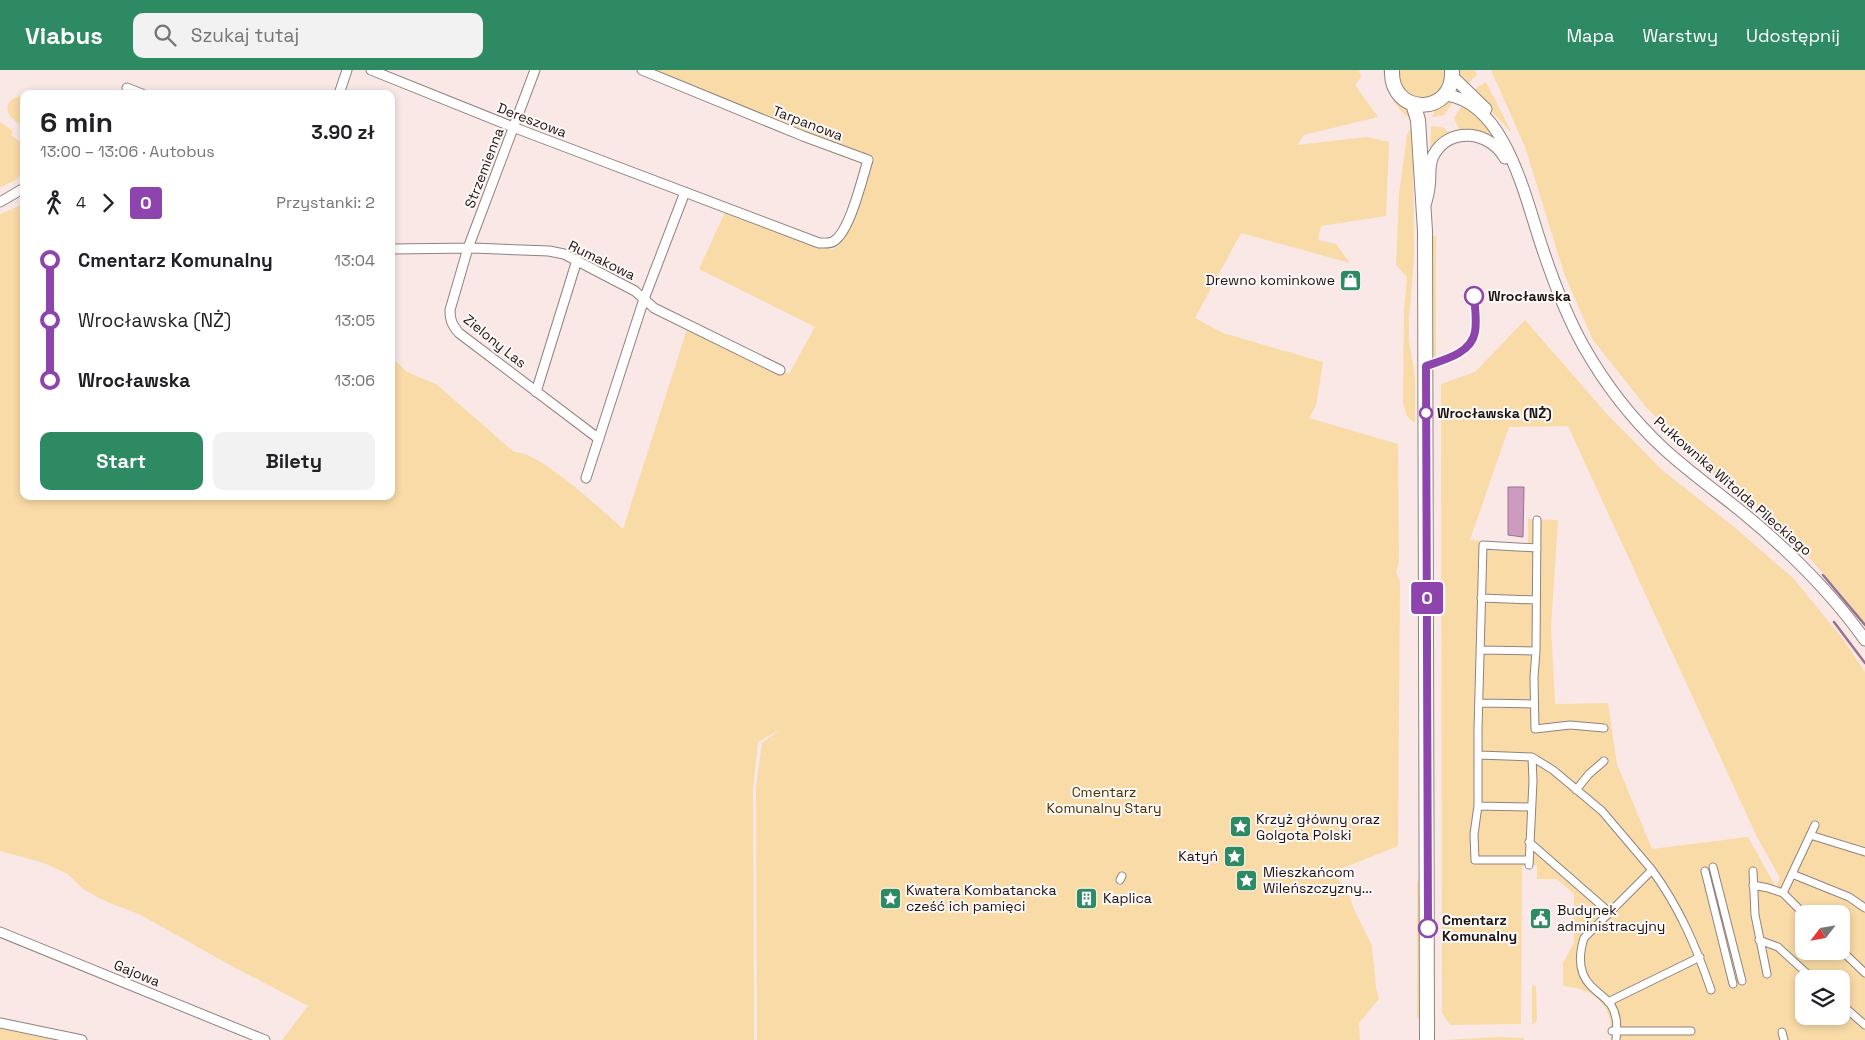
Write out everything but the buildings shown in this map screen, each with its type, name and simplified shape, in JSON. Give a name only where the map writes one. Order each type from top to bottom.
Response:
[{"type":"main road","points":[[1392,70],[1394,87],[1405,100],[1422,106],[1431,104],[1446,95],[1451,84],[1452,74]]},
{"type":"main road","points":[[1413,104],[1418,120],[1424,206],[1427,562],[1427,1040]]},
{"type":"main road","points":[[1422,171],[1431,104]]},
{"type":"street","points":[[340,90],[347,70]]},
{"type":"street","name":"Dereszowa","points":[[371,70],[514,128],[819,243]]},
{"type":"street","name":"Strzemienna","points":[[468,248],[535,70]]},
{"type":"street","name":"Tarpanowa","points":[[642,70],[803,136],[868,160],[851,215],[841,234],[835,241],[827,244],[819,243]]},
{"type":"street","name":"Pułkownika Witolda Pileckiego","points":[[1452,74],[1490,113],[1506,135],[1519,166],[1528,205],[1557,288],[1579,337],[1595,365],[1622,404],[1662,447],[1743,513],[1788,553],[1831,597],[1865,640]]},
{"type":"street","points":[[127,88],[132,90]]},
{"type":"street","name":"Pułkownika Witolda Pileckiego","points":[[1446,95],[1462,99],[1488,121],[1506,147],[1522,184]]},
{"type":"street","points":[[1424,206],[1429,188],[1433,156],[1450,139],[1466,136],[1480,136],[1497,146],[1505,158],[1515,184],[1528,205]]},
{"type":"street","points":[[0,202],[20,190]]},
{"type":"street","points":[[586,478],[644,299],[685,192]]},
{"type":"street","name":"Rumakowa","points":[[395,249],[468,248],[549,251],[564,254],[635,291],[654,308],[780,370]]},
{"type":"street","name":"Zielony Las","points":[[468,248],[450,310],[453,326],[459,333],[599,439]]},
{"type":"street","name":"Zielony Las","points":[[536,392],[577,260]]},
{"type":"street","points":[[1537,520],[1535,729],[1570,725],[1604,728]]},
{"type":"street","points":[[1532,757],[1533,781],[1529,863],[1475,860],[1474,834],[1478,806],[1483,545],[1536,548]]},
{"type":"street","points":[[1481,598],[1536,600]]},
{"type":"street","points":[[1480,650],[1536,651]]},
{"type":"street","points":[[1479,703],[1534,704]]},
{"type":"street","points":[[1479,755],[1532,757],[1553,770],[1602,812],[1665,888],[1679,912],[1700,957],[1711,990]]},
{"type":"street","points":[[1576,790],[1589,774],[1604,761]]},
{"type":"street","points":[[1478,806],[1531,807]]},
{"type":"street","points":[[1783,893],[1815,825]]},
{"type":"street","points":[[1810,835],[1865,852]]},
{"type":"street","points":[[1529,842],[1609,912]]},
{"type":"street","points":[[1713,867],[1742,981]]},
{"type":"street","points":[[1616,1040],[1612,1007],[1589,984],[1582,970],[1580,952],[1584,938],[1652,870]]},
{"type":"street","points":[[1705,871],[1734,984]]},
{"type":"street","points":[[1753,871],[1759,940],[1766,974]]},
{"type":"street","points":[[1792,874],[1849,897],[1865,908]]},
{"type":"street","points":[[1753,885],[1783,893],[1795,905]]},
{"type":"street","name":"Gajowa","points":[[0,932],[265,1040]]},
{"type":"street","points":[[1759,940],[1778,947],[1803,970]]},
{"type":"street","points":[[1608,1002],[1700,957]]},
{"type":"street","points":[[1850,959],[1865,973]]},
{"type":"street","points":[[1850,1012],[1865,1025]]},
{"type":"street","points":[[0,1023],[82,1040]]},
{"type":"street","points":[[1614,1028],[1691,1031]]},
{"type":"street","points":[[1782,1032],[1784,1040]]},
{"type":"green space","name":"Cmentarz Komunalny Stary","points":[[649,70],[1359,70],[1361,77],[1355,85],[1378,117],[1304,135],[1297,145],[1367,137],[1389,142],[1386,216],[1321,226],[1318,240],[1336,244],[1350,263],[1241,233],[1195,318],[1223,333],[1323,362],[1316,406],[1309,418],[1398,444],[1399,562],[1396,572],[1400,581],[1398,846],[1333,872],[1350,897],[1372,946],[1376,988],[1379,999],[1359,1023],[1360,1040],[757,1040],[756,787],[762,743],[781,729],[758,742],[753,788],[754,1040],[282,1040],[308,1006],[139,914],[99,898],[83,889],[68,874],[44,863],[0,851],[0,214],[20,206],[20,500],[395,500],[395,361],[407,372],[436,384],[514,452],[525,454],[554,471],[623,529],[689,323],[789,374],[815,327],[699,269],[727,208],[832,250],[839,245],[867,161]]},
{"type":"green space","points":[[1383,70],[1387,70],[1415,117],[1406,116],[1397,106],[1388,89]]},
{"type":"green space","points":[[1398,70],[1445,70],[1444,84],[1437,94],[1425,99],[1413,98],[1401,88]]},
{"type":"green space","points":[[1456,70],[1474,70],[1477,75],[1465,86],[1458,77]]},
{"type":"green space","points":[[1491,70],[1865,70],[1865,623],[1775,520],[1701,464],[1646,407],[1593,340],[1565,276],[1525,147]]},
{"type":"green space","points":[[1486,82],[1512,133],[1472,91]]},
{"type":"green space","points":[[20,96],[20,124],[8,113],[10,102]]},
{"type":"green space","points":[[1445,101],[1454,101],[1444,115],[1432,117],[1435,110]]},
{"type":"green space","points":[[1463,104],[1475,113],[1496,139],[1476,131],[1460,132],[1454,118]]},
{"type":"green space","points":[[0,122],[13,131],[11,135],[20,142],[20,176],[16,180],[0,187]]},
{"type":"green space","points":[[1431,126],[1443,127],[1451,135],[1430,151]]},
{"type":"green space","points":[[1411,127],[1413,144],[1414,258],[1409,340],[1415,377],[1415,422],[1407,416],[1403,403],[1404,311],[1407,277],[1396,265],[1399,194],[1407,135]]},
{"type":"green space","points":[[1433,236],[1436,236],[1436,357],[1433,355]]},
{"type":"green space","points":[[1525,320],[1606,413],[1662,470],[1734,527],[1793,578],[1843,639],[1865,672],[1865,1040],[1611,1040],[1609,1018],[1606,1009],[1600,1001],[1585,991],[1563,986],[1563,963],[1574,943],[1574,894],[1557,879],[1537,879],[1537,865],[1522,866],[1521,1024],[1450,1025],[1442,1013],[1441,384],[1475,372]],"holes":[[[1568,426],[1757,837],[1780,878],[1776,887],[1748,837],[1652,849],[1617,764],[1608,703],[1555,704],[1551,627],[1558,520],[1528,519],[1528,544],[1470,540],[1509,427]]]},
{"type":"green space","points":[[1417,881],[1420,885],[1420,1018],[1417,1018]]},
{"type":"green space","points":[[1532,985],[1536,986],[1537,1020],[1532,1025]]},
{"type":"green space","points":[[0,1028],[54,1040],[0,1040]]},
{"type":"green space","points":[[1497,1037],[1524,1038],[1524,1040],[1445,1040]]},
{"type":"shaded area","points":[[1508,487],[1524,487],[1523,537],[1508,535]]},
{"type":"waterway","points":[[1823,575],[1865,625]]},
{"type":"waterway","points":[[1834,622],[1865,663]]},
{"type":"bus line","name":"0","points":[[1428,928],[1426,366],[1464,350],[1472,341],[1475,332],[1474,296]]},
{"type":"place","name":"Drewno kominkowe","points":[[1351,280]]},
{"type":"place","name":"Wrocławska","points":[[1474,296]]},
{"type":"place","name":"Wrocławska (NŻ)","points":[[1426,413]]},
{"type":"place","name":"Krzyż główny oraz Golgota Polski","points":[[1240,827]]},
{"type":"place","name":"Katyń","points":[[1234,856]]},
{"type":"place","name":"Mieszkańcom Wileńszczyzny...","points":[[1247,880]]},
{"type":"place","name":"Kwatera Kombatancka cześć ich pamięci","points":[[890,898]]},
{"type":"place","name":"Kaplica","points":[[1087,898]]},
{"type":"place","name":"Budynek administracyjny","points":[[1541,918]]},
{"type":"place","name":"Cmentarz Komunalny","points":[[1428,928]]}]
